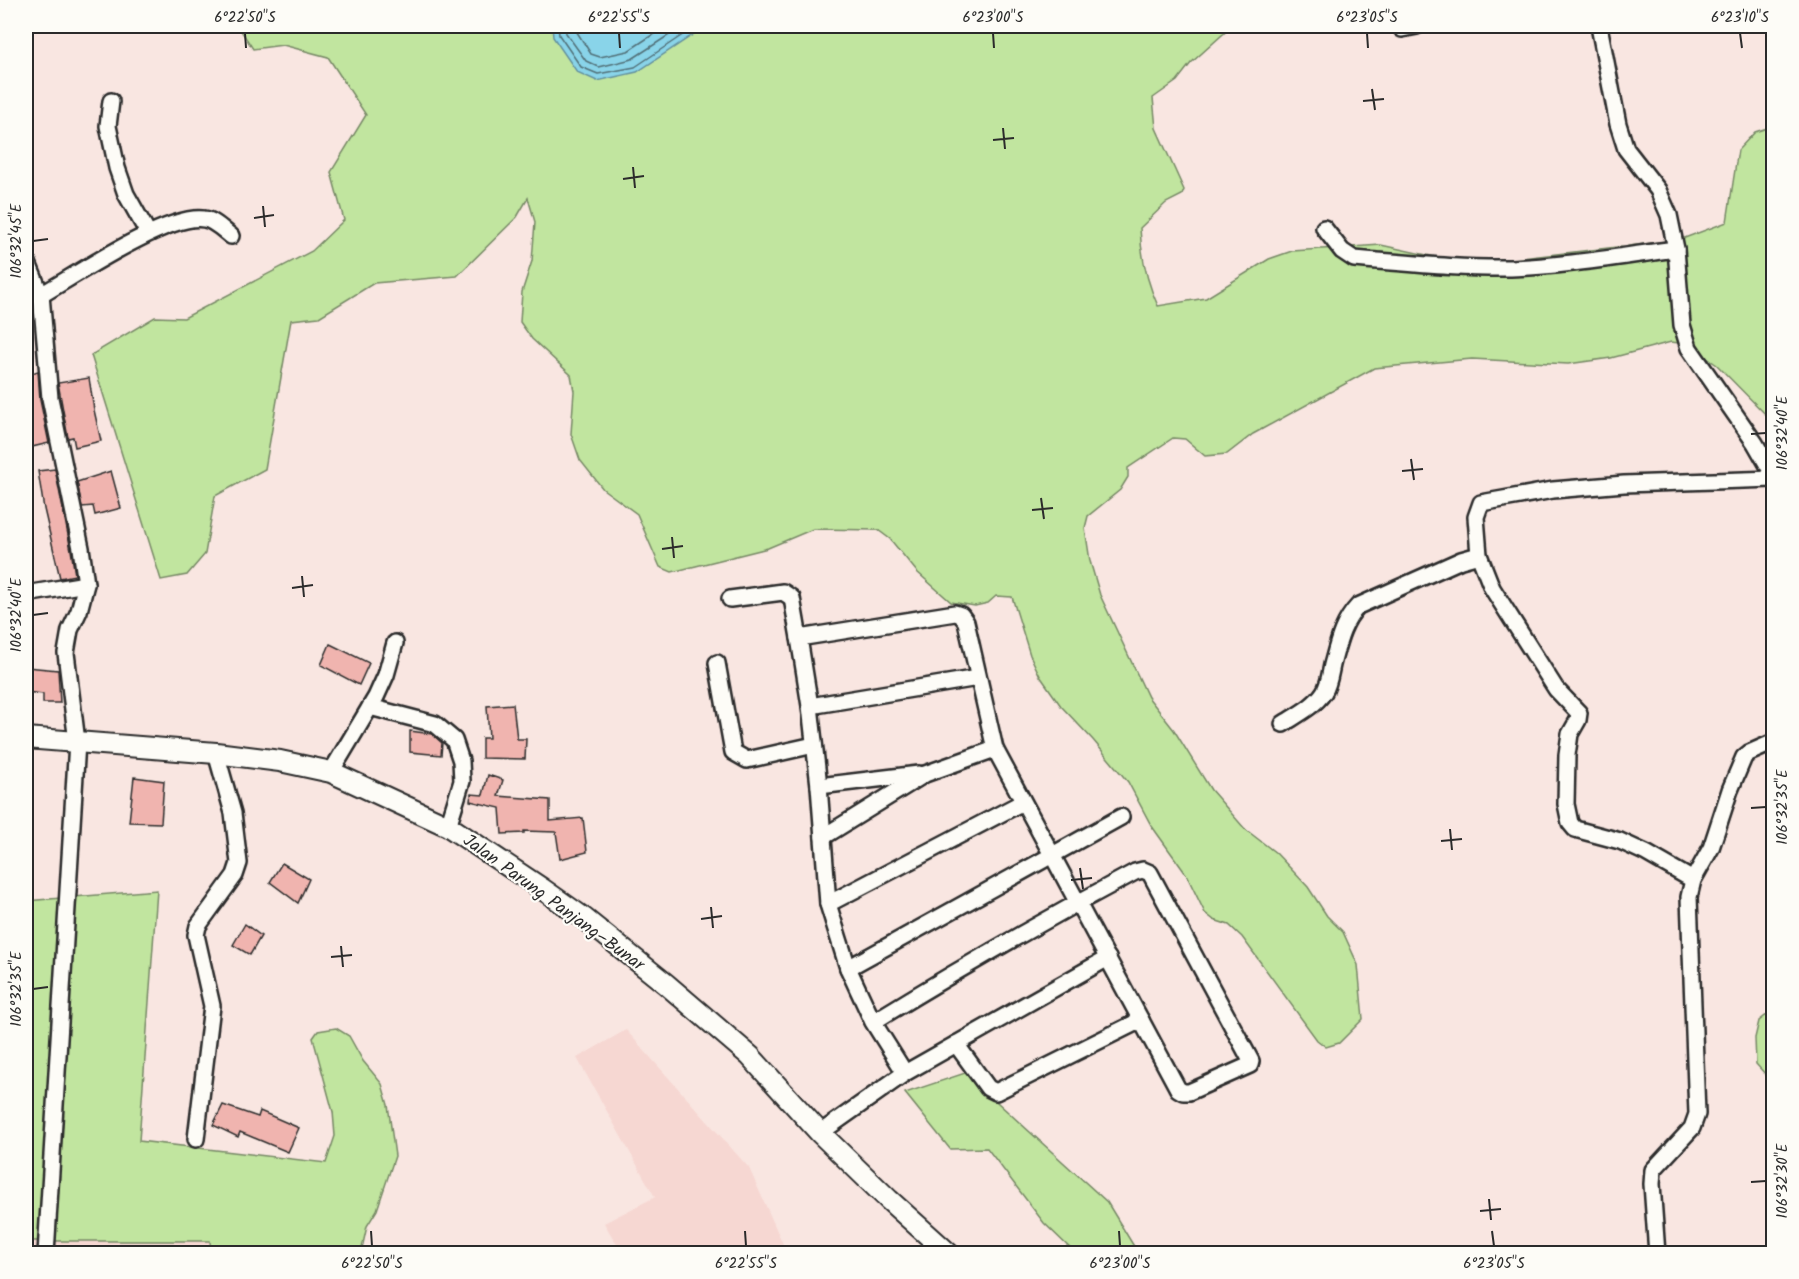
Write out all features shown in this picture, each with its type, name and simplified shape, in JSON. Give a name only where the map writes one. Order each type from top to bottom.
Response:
[{"type":"main road","name":"Jalan Parung Panjang–Bunar","points":[[26,738],[216,753],[280,761],[331,772],[448,826],[567,907],[666,984],[750,1056],[820,1133],[949,1254]]},
{"type":"street","points":[[1599,26],[1618,123],[1626,149],[1658,190],[1669,215],[1676,249],[1682,325],[1689,348],[1755,443],[1773,478],[1624,484],[1553,490],[1481,503],[1476,517],[1479,555],[1492,588],[1523,639],[1556,689],[1578,713],[1578,720],[1570,734],[1567,755],[1566,804],[1570,823],[1575,829],[1620,841],[1646,853],[1693,880]]},
{"type":"street","points":[[111,101],[108,126],[117,168],[126,194],[148,233]]},
{"type":"street","points":[[41,296],[148,233],[173,223],[202,218],[209,220],[231,236]]},
{"type":"street","points":[[1324,228],[1342,251],[1354,259],[1457,267],[1510,268],[1552,265],[1676,249]]},
{"type":"street","points":[[26,258],[41,296],[50,398],[81,548],[86,584],[79,611],[70,630],[66,653],[77,742],[46,1254]]},
{"type":"street","points":[[1283,724],[1317,700],[1323,692],[1328,683],[1340,633],[1358,606],[1461,560],[1479,555]]},
{"type":"street","points":[[26,594],[86,584]]},
{"type":"street","points":[[730,598],[783,591],[792,598],[810,706],[828,904],[848,968],[873,1023],[904,1073]]},
{"type":"street","points":[[799,638],[955,613],[961,615],[966,622],[995,749],[1078,902],[1178,1089],[1189,1092],[1250,1065],[1251,1058],[1150,873],[1143,870],[1078,902],[961,968],[873,1023]]},
{"type":"street","points":[[331,772],[386,675],[395,643]]},
{"type":"street","points":[[717,663],[733,752],[747,760],[814,745]]},
{"type":"street","points":[[810,706],[978,678]]},
{"type":"street","points":[[370,706],[435,724],[454,740],[461,760],[462,781],[448,826]]},
{"type":"street","points":[[1658,1254],[1652,1184],[1653,1170],[1692,1128],[1697,1114],[1689,897],[1693,880],[1711,848],[1730,790],[1744,758],[1749,753],[1773,742]]},
{"type":"street","points":[[823,837],[925,774],[995,749]]},
{"type":"street","points":[[196,1139],[212,1006],[196,935],[198,926],[235,875],[239,862],[233,813],[216,753]]},
{"type":"street","points":[[819,786],[925,774]]},
{"type":"street","points":[[828,904],[1023,802]]},
{"type":"street","points":[[848,968],[1121,816]]},
{"type":"street","points":[[820,1133],[904,1073],[1108,958]]},
{"type":"street","points":[[956,1044],[988,1088],[996,1092],[1141,1020]]},
{"type":"shaded area","points":[[626,1030],[749,1168],[787,1253],[622,1253],[604,1223],[655,1197],[577,1058]]},
{"type":"shaded area","points":[[26,1241],[211,1241],[211,1253],[26,1253]]},
{"type":"green space","points":[[238,26],[1232,26],[1191,63],[1177,81],[1153,98],[1156,128],[1184,190],[1182,195],[1166,203],[1140,228],[1145,268],[1158,306],[1206,298],[1269,259],[1292,251],[1381,245],[1454,261],[1504,260],[1617,247],[1632,248],[1629,246],[1682,239],[1727,222],[1738,150],[1755,132],[1773,126],[1773,422],[1717,365],[1687,344],[1671,342],[1611,358],[1568,364],[1472,359],[1374,368],[1253,434],[1227,454],[1205,456],[1185,439],[1173,438],[1128,468],[1128,477],[1120,490],[1088,516],[1085,528],[1090,561],[1100,595],[1148,697],[1174,730],[1211,790],[1245,829],[1276,853],[1308,887],[1327,916],[1343,932],[1358,965],[1363,1019],[1339,1043],[1326,1047],[1317,1040],[1242,937],[1229,925],[1214,920],[1205,913],[1186,874],[1151,825],[1128,782],[1061,706],[1040,676],[1030,655],[1012,597],[996,596],[988,603],[975,606],[951,602],[917,572],[890,539],[878,530],[813,529],[768,548],[672,572],[660,567],[637,514],[603,489],[580,460],[571,434],[574,391],[571,375],[532,339],[520,322],[522,292],[532,261],[535,222],[528,198],[517,217],[457,276],[374,283],[319,317],[291,320],[265,469],[215,496],[205,554],[187,575],[161,580],[91,355],[155,317],[184,318],[312,251],[344,220],[331,172],[366,115],[328,57],[283,45],[253,49]]},
{"type":"green space","points":[[157,890],[139,1141],[326,1163],[335,1136],[333,1112],[313,1038],[318,1031],[336,1028],[349,1036],[363,1061],[382,1084],[388,1105],[395,1156],[377,1210],[367,1226],[361,1253],[211,1253],[210,1241],[26,1241],[26,901]]},
{"type":"green space","points":[[1773,1010],[1773,1094],[1767,1076],[1756,1064],[1755,1038],[1759,1021]]},
{"type":"green space","points":[[965,1073],[1107,1202],[1138,1253],[1075,1253],[1044,1223],[987,1148],[950,1149],[905,1093]]},
{"type":"green space","points":[[1773,1152],[1773,1198],[1769,1181]]},
{"type":"water","points":[[552,26],[703,26],[703,28],[637,72],[597,81],[577,72],[553,37]]},
{"type":"building","points":[[38,371],[40,400],[49,443],[32,447],[26,428],[26,375]]},
{"type":"building","points":[[89,378],[101,441],[75,447],[73,437],[68,438],[58,383]]},
{"type":"building","points":[[55,469],[75,575],[60,578],[38,471]]},
{"type":"building","points":[[111,471],[121,508],[95,515],[93,506],[82,507],[77,482]]},
{"type":"building","points":[[330,644],[369,663],[359,685],[321,665]]},
{"type":"building","points":[[26,667],[58,670],[60,703],[43,703],[43,694],[26,692]]},
{"type":"building","points":[[513,704],[517,739],[526,739],[525,759],[482,758],[482,738],[489,738],[487,706]]},
{"type":"building","points":[[410,731],[432,734],[442,743],[441,755],[410,752]]},
{"type":"building","points":[[488,775],[503,780],[498,796],[550,800],[550,821],[583,818],[587,852],[560,859],[556,832],[524,831],[524,833],[502,834],[500,808],[470,801],[471,794],[483,795]]},
{"type":"building","points":[[134,777],[164,781],[161,823],[129,822]]},
{"type":"building","points":[[282,863],[309,879],[298,903],[270,882]]},
{"type":"building","points":[[245,924],[261,936],[250,955],[233,945]]},
{"type":"building","points":[[223,1105],[258,1117],[260,1111],[299,1128],[288,1152],[240,1132],[238,1137],[213,1125]]}]
